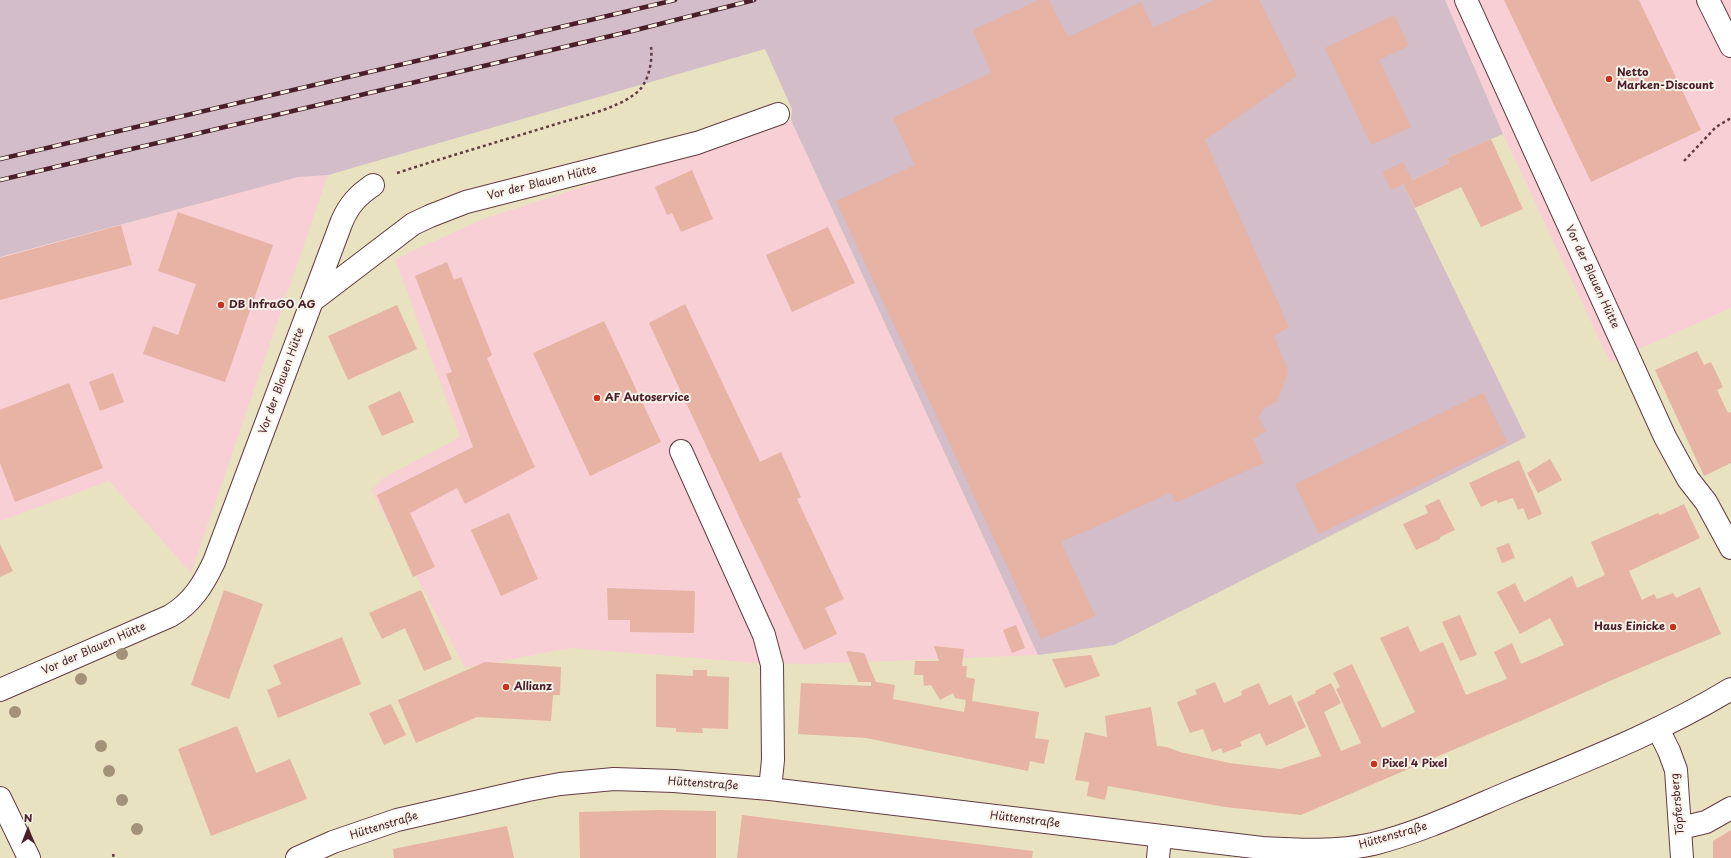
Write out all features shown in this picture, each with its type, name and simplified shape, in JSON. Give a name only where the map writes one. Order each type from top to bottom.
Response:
[{"type":"street","name":"Vor der Blauen Hütte","points":[[1466,0],[1660,427],[1688,479],[1706,502],[1731,548]]},
{"type":"street","points":[[1708,0],[1731,46]]},
{"type":"street","name":"Vor der Blauen Hütte","points":[[0,690],[170,616],[186,606],[196,594],[214,562],[311,301],[407,229],[430,216],[466,202],[697,143],[778,114]]},
{"type":"street","points":[[311,301],[346,212],[356,198],[373,185]]},
{"type":"street","points":[[681,450],[764,635],[772,665],[773,760],[770,789]]},
{"type":"street","name":"Hüttenstraße","points":[[297,858],[333,842],[397,820],[492,797],[560,784],[614,779],[770,789],[1160,836],[1286,849],[1368,851],[1611,751],[1658,729],[1731,688]]},
{"type":"street","name":"Töpfersberg","points":[[1658,729],[1669,751],[1676,770],[1682,858]]},
{"type":"street","points":[[0,798],[29,858]]},
{"type":"street","points":[[1681,828],[1706,822],[1731,808]]},
{"type":"street","points":[[1158,858],[1160,836]]},
{"type":"path","points":[[373,185],[395,174],[586,115],[625,101],[638,92],[644,82],[650,66],[651,47]]},
{"type":"path","points":[[1684,161],[1716,127],[1731,118]]},
{"type":"path","points":[[113,854],[114,858]]},
{"type":"shaded area","points":[[0,0],[1445,0],[1503,134],[1447,158],[1449,163],[1403,184],[1526,437],[1114,645],[1038,655],[791,120],[792,109],[765,49],[328,175],[298,177],[0,257]]},
{"type":"shaded area","points":[[1445,0],[1731,0],[1731,308],[1610,362],[1503,134]]},
{"type":"shaded area","points":[[791,120],[1038,655],[810,664],[759,663],[570,648],[465,668],[371,490],[382,479],[460,437],[395,259],[483,219]]},
{"type":"shaded area","points":[[328,175],[191,573],[109,481],[0,521],[0,257],[298,177]]},
{"type":"building","points":[[1039,0],[1049,0],[1068,37],[1141,2],[1153,28],[1215,0],[1259,0],[1297,76],[1205,140],[1289,327],[1274,336],[1288,371],[1278,401],[1264,408],[1258,417],[1266,431],[1253,439],[1264,463],[1175,503],[1170,493],[1061,542],[1095,616],[1041,639],[836,201],[915,165],[893,118],[991,73],[973,30]]},
{"type":"building","name":"Netto Marken-Discount","points":[[1504,0],[1639,0],[1701,130],[1591,182]]},
{"type":"building","points":[[1394,15],[1409,46],[1379,60],[1411,127],[1371,145],[1325,48]]},
{"type":"building","points":[[1491,139],[1523,209],[1481,227],[1461,187],[1415,208],[1403,184],[1391,190],[1382,172],[1403,162],[1412,180],[1449,163],[1447,158]]},
{"type":"building","points":[[692,170],[713,219],[681,232],[672,213],[667,215],[655,187]]},
{"type":"building","name":"DB InfraGO AG","points":[[178,212],[273,245],[225,382],[143,354],[153,326],[178,335],[196,284],[158,271]]},
{"type":"building","points":[[121,225],[132,265],[0,300],[0,258]]},
{"type":"building","points":[[828,227],[855,283],[792,312],[766,255]]},
{"type":"building","points":[[447,262],[454,280],[461,277],[492,355],[487,358],[535,467],[465,504],[457,488],[410,513],[435,567],[413,577],[377,495],[473,447],[446,374],[452,372],[415,276]]},
{"type":"building","points":[[685,304],[760,462],[781,452],[801,497],[797,499],[844,599],[825,608],[837,634],[804,650],[743,525],[649,323]]},
{"type":"building","points":[[397,305],[417,349],[348,380],[328,336]]},
{"type":"building","name":"AF Autoservice","points":[[604,321],[661,442],[590,476],[533,353]]},
{"type":"building","points":[[1697,351],[1704,365],[1711,362],[1723,387],[1717,390],[1728,413],[1731,412],[1731,463],[1704,476],[1655,370]]},
{"type":"building","points":[[113,373],[124,402],[100,411],[89,382]]},
{"type":"building","points":[[69,383],[103,468],[15,502],[0,463],[0,410]]},
{"type":"building","points":[[400,391],[414,422],[382,436],[368,406]]},
{"type":"building","points":[[1483,393],[1507,442],[1319,534],[1295,484]]},
{"type":"building","points":[[1550,459],[1562,480],[1538,493],[1527,473]]},
{"type":"building","points":[[1519,460],[1542,514],[1528,520],[1523,508],[1518,510],[1513,498],[1498,503],[1496,500],[1481,507],[1469,483]]},
{"type":"building","points":[[1439,499],[1455,530],[1416,550],[1403,524],[1428,513],[1425,506]]},
{"type":"building","points":[[1684,504],[1700,538],[1629,571],[1642,600],[1654,594],[1657,599],[1673,593],[1676,598],[1700,587],[1721,634],[1301,815],[1225,807],[1108,786],[1105,800],[1087,796],[1089,782],[1075,780],[1085,732],[1107,737],[1105,716],[1151,707],[1157,746],[1167,747],[1180,752],[1229,763],[1280,769],[1321,756],[1297,702],[1316,693],[1315,691],[1331,683],[1341,703],[1324,712],[1341,751],[1361,743],[1336,689],[1340,687],[1333,673],[1352,664],[1382,728],[1415,712],[1380,638],[1408,626],[1420,652],[1443,642],[1466,695],[1507,679],[1494,652],[1512,643],[1521,664],[1564,645],[1550,618],[1520,634],[1497,592],[1515,583],[1524,602],[1572,576],[1577,588],[1605,575],[1591,542],[1658,513],[1660,515]]},
{"type":"building","points":[[509,513],[538,579],[501,596],[471,530]]},
{"type":"building","points":[[1509,543],[1515,558],[1502,563],[1496,548]]},
{"type":"building","points":[[0,544],[13,571],[0,577]]},
{"type":"building","points":[[607,588],[695,591],[694,633],[630,632],[630,620],[608,620]]},
{"type":"building","points":[[224,590],[263,604],[229,699],[191,685]]},
{"type":"building","points":[[421,590],[452,659],[424,671],[405,628],[382,639],[369,613]]},
{"type":"building","points":[[1460,615],[1477,655],[1460,661],[1442,622]]},
{"type":"building","points":[[1016,625],[1025,648],[1012,653],[1003,630]]},
{"type":"building","points":[[342,637],[361,684],[278,718],[267,690],[281,684],[273,665]]},
{"type":"building","points":[[934,646],[964,649],[962,666],[967,666],[966,677],[975,679],[972,701],[1039,712],[1035,738],[1049,740],[1044,764],[1030,761],[1028,771],[866,738],[798,734],[801,683],[871,686],[871,682],[858,682],[846,651],[864,653],[876,682],[895,685],[893,699],[964,712],[966,700],[955,698],[953,693],[940,700],[931,685],[924,686],[923,675],[914,675],[915,661],[939,661]]},
{"type":"building","points":[[1091,655],[1100,676],[1065,688],[1052,659]]},
{"type":"building","points":[[485,662],[561,667],[560,695],[553,695],[551,721],[477,717],[416,743],[398,700]]},
{"type":"building","points":[[693,670],[707,670],[707,676],[729,677],[728,729],[702,728],[703,733],[676,732],[676,728],[656,727],[656,674],[693,676]]},
{"type":"building","points":[[1215,682],[1224,703],[1242,695],[1241,691],[1259,683],[1269,705],[1291,695],[1306,727],[1266,746],[1260,733],[1240,742],[1242,746],[1223,753],[1221,748],[1212,752],[1203,729],[1190,733],[1177,702],[1197,694],[1195,690]]},
{"type":"building","points":[[391,704],[406,735],[384,745],[369,713]]},
{"type":"building","points":[[237,726],[256,773],[290,759],[307,799],[211,836],[178,749]]},
{"type":"building","points":[[659,810],[716,811],[716,858],[580,858],[579,812]]},
{"type":"building","points":[[742,815],[1033,851],[1032,858],[737,858]]},
{"type":"building","points":[[507,826],[514,858],[394,858],[393,849]]},
{"type":"building","points":[[1731,830],[1731,858],[1713,858],[1713,841]]},
{"type":"railway","points":[[0,159],[675,0]]},
{"type":"railway","points":[[0,180],[632,31],[754,0]]},
{"type":"place","name":"Netto Marken-Discount","points":[[1609,79]]},
{"type":"place","name":"DB InfraGO AG","points":[[221,305]]},
{"type":"place","name":"AF Autoservice","points":[[597,398]]},
{"type":"place","name":"Haus Einicke","points":[[1673,627]]},
{"type":"place","name":"Allianz","points":[[506,687]]},
{"type":"place","name":"Pixel 4 Pixel","points":[[1374,764]]}]
